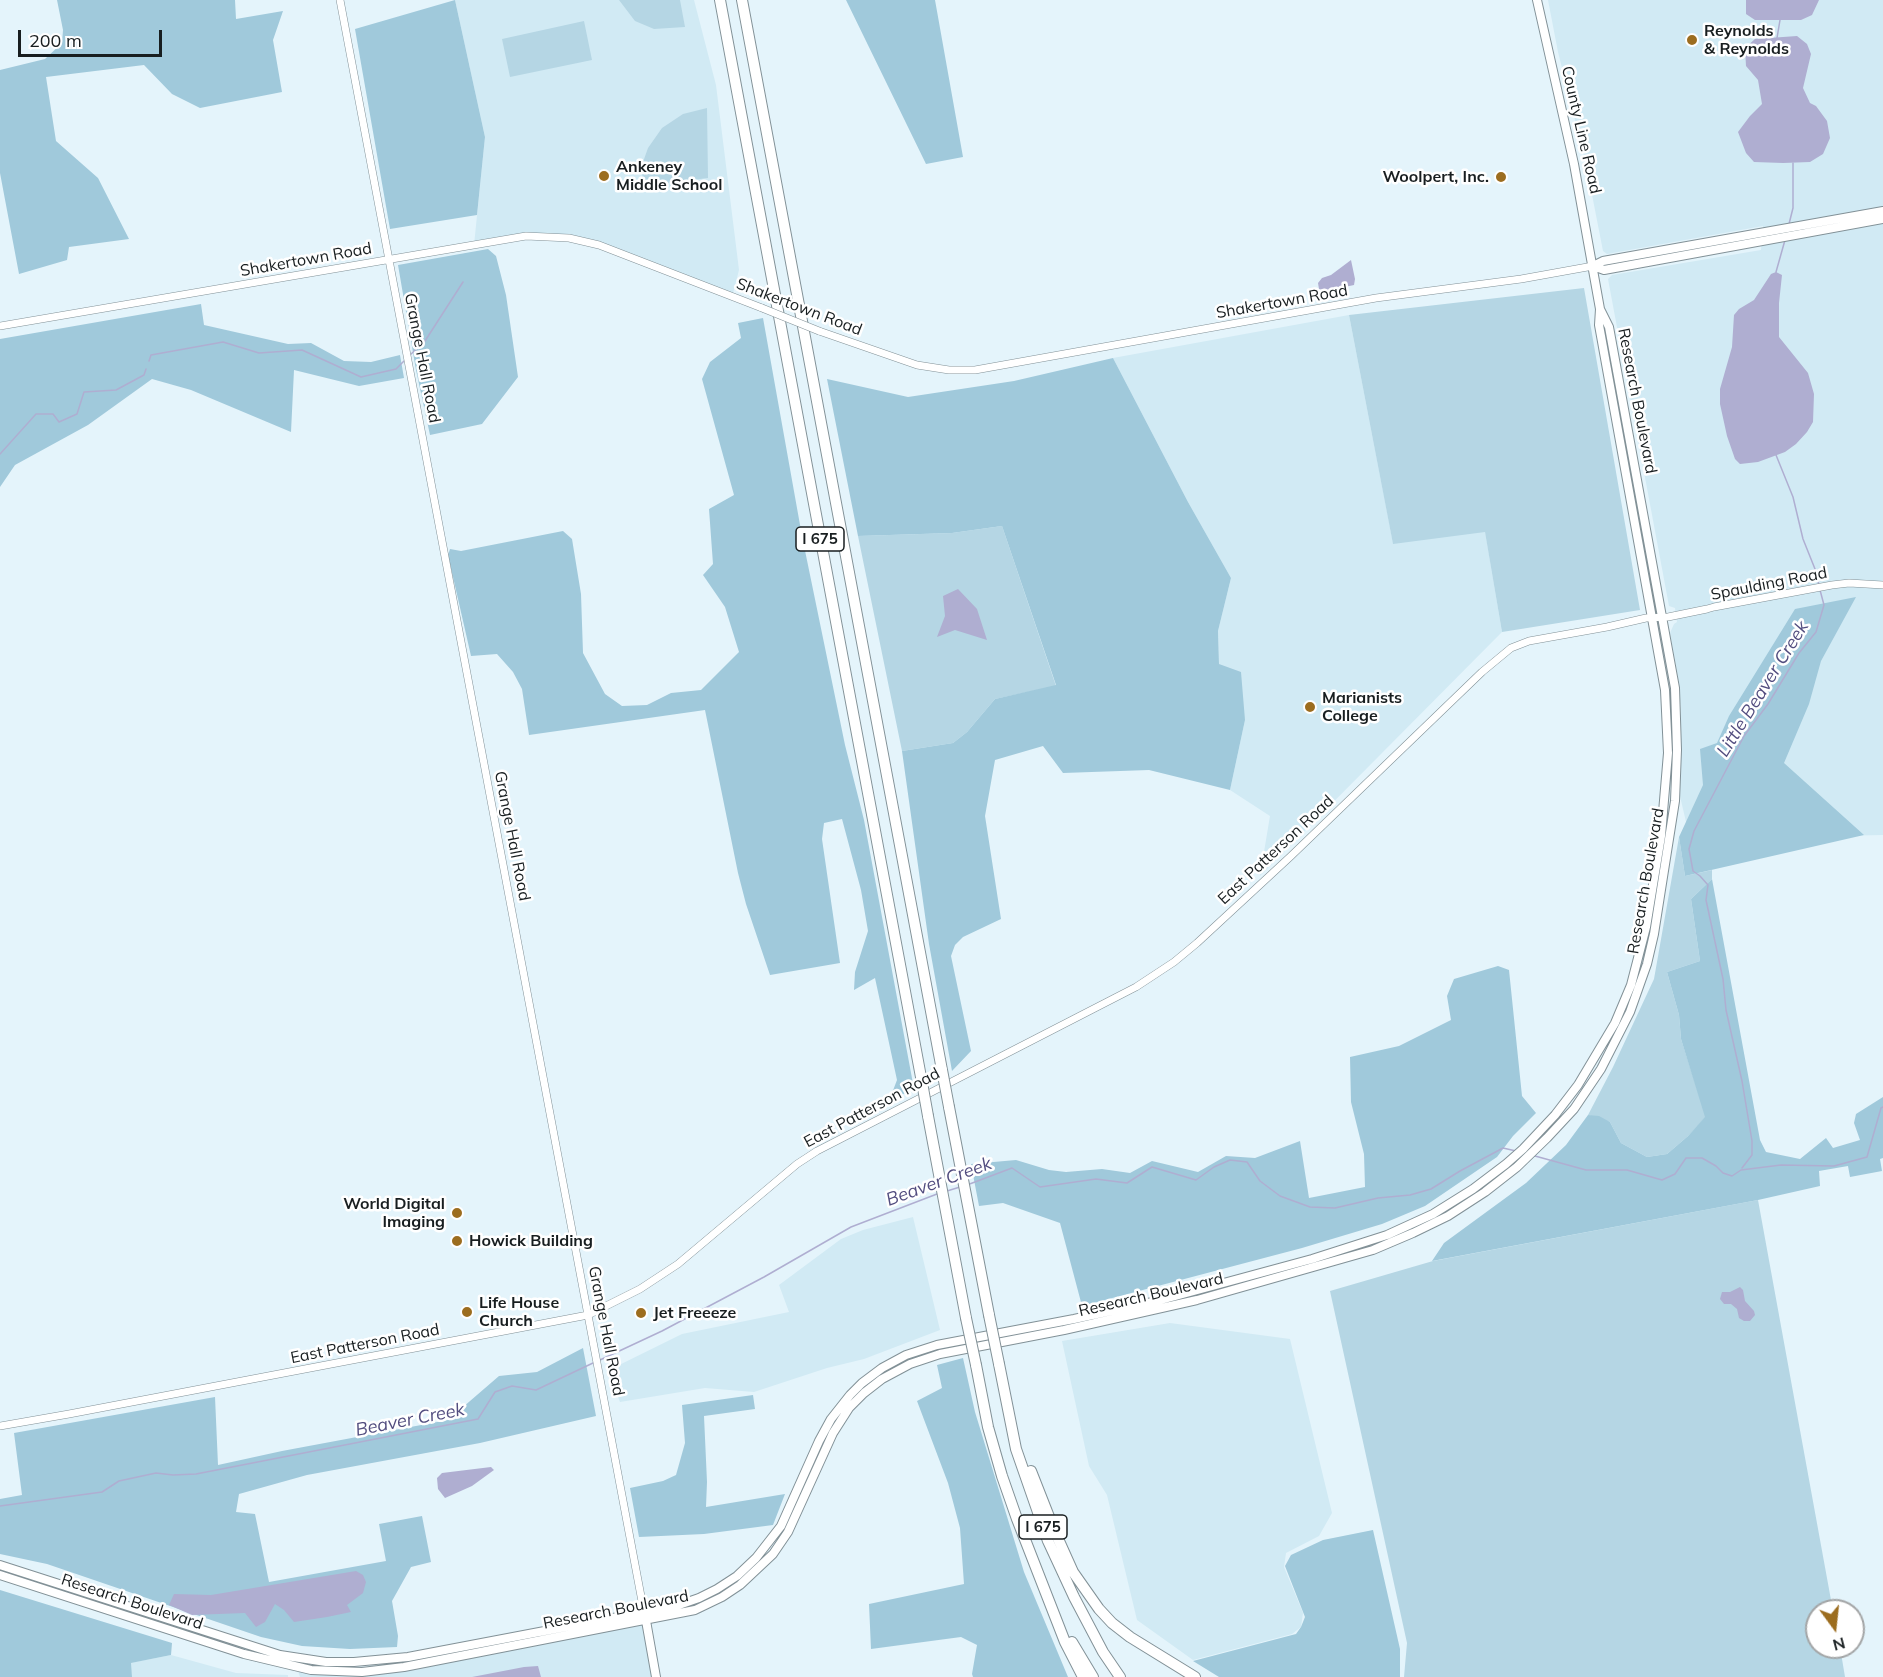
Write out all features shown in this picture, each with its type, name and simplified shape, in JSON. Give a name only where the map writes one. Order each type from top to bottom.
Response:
[{"type":"highway","name":"I 675","points":[[720,0],[988,1427],[1017,1520],[1043,1585],[1067,1633],[1093,1677]]},
{"type":"highway","name":"I 675","points":[[742,0],[1009,1418],[1016,1449],[1048,1541],[1103,1652],[1120,1677]]},
{"type":"highway","points":[[1009,1418],[1064,1552],[1086,1592],[1116,1626],[1195,1677]]},
{"type":"highway","points":[[1043,1585],[1065,1642],[1083,1677]]},
{"type":"main road","name":"County Line Road","points":[[1537,0],[1574,164],[1593,267]]},
{"type":"main road","points":[[1593,267],[1603,261],[1883,211]]},
{"type":"main road","points":[[1593,267],[1604,270],[1883,219]]},
{"type":"main road","name":"Research Boulevard","points":[[0,1565],[280,1655],[326,1662],[408,1657],[645,1616],[695,1610],[731,1591],[773,1554],[788,1532],[833,1433],[849,1408],[882,1379],[910,1364],[940,1354],[1070,1329],[1197,1300],[1373,1250],[1448,1216],[1485,1192],[1517,1167],[1574,1108],[1600,1069],[1630,1012],[1647,964],[1654,934],[1676,801],[1675,688],[1657,617],[1623,434],[1609,327],[1600,309],[1593,267]]},
{"type":"main road","name":"Research Boulevard","points":[[0,1575],[244,1654],[311,1670],[362,1672],[404,1667],[645,1616],[699,1598],[717,1589],[737,1576],[756,1558],[781,1526],[831,1419],[862,1383],[882,1368],[906,1355],[937,1345],[1156,1301],[1312,1259],[1387,1235],[1433,1214],[1506,1164],[1555,1115],[1578,1085],[1615,1023],[1631,985],[1646,927],[1661,836],[1668,753],[1665,690],[1657,617]]},
{"type":"main road","name":"Grange Hall Road","points":[[645,1616],[656,1677]]},
{"type":"street","name":"Grange Hall Road","points":[[340,0],[645,1616]]},
{"type":"street","name":"Shakertown Road","points":[[0,326],[526,236],[569,238],[599,245],[819,331],[917,365],[949,370],[975,370],[1376,298],[1593,267]]},
{"type":"street","name":"Spaulding Road","points":[[1657,617],[1832,585],[1849,583],[1883,585]]},
{"type":"street","name":"East Patterson Road","points":[[0,1426],[588,1316],[640,1289],[678,1264],[777,1180],[817,1151],[1136,987],[1174,962],[1197,943],[1510,648],[1529,641],[1657,617]]},
{"type":"shaded area","points":[[57,0],[235,0],[236,19],[283,11],[273,40],[282,92],[200,108],[172,94],[144,65],[46,77],[56,141],[98,178],[129,239],[69,247],[67,260],[19,274],[0,173],[0,70],[45,59],[62,43],[63,30]]},
{"type":"shaded area","name":"Ankeney Middle School","points":[[455,0],[694,0],[716,85],[739,270],[732,297],[599,245],[549,236],[474,245],[485,137]]},
{"type":"shaded area","points":[[455,0],[485,137],[477,215],[390,229],[355,29]]},
{"type":"shaded area","points":[[619,0],[680,0],[685,27],[654,29],[635,21]]},
{"type":"shaded area","points":[[846,0],[935,0],[963,157],[926,164]]},
{"type":"shaded area","points":[[1548,0],[1883,0],[1883,835],[1690,839],[1679,792],[1681,712],[1670,633],[1677,622],[1675,608],[1669,606],[1608,279],[1612,275],[1761,250],[1763,226],[1607,254],[1603,251],[1586,164],[1558,52]]},
{"type":"shaded area","points":[[1746,0],[1819,0],[1812,15],[1801,20],[1755,20],[1746,14]]},
{"type":"shaded area","points":[[584,21],[592,60],[510,77],[502,39]]},
{"type":"shaded area","points":[[1797,36],[1807,44],[1811,54],[1803,88],[1810,103],[1816,106],[1827,121],[1830,138],[1823,154],[1810,162],[1754,162],[1746,153],[1738,132],[1762,104],[1758,80],[1746,66],[1745,48],[1755,39]]},
{"type":"shaded area","points":[[707,108],[708,178],[642,186],[643,162],[648,148],[662,128],[683,114]]},
{"type":"shaded area","points":[[488,249],[496,256],[506,295],[518,377],[482,424],[430,435],[398,265]]},
{"type":"shaded area","points":[[1351,260],[1354,285],[1326,291],[1319,289],[1318,283],[1322,278],[1331,275]]},
{"type":"shaded area","points":[[1776,272],[1782,275],[1779,337],[1808,373],[1814,394],[1813,422],[1796,444],[1785,452],[1758,462],[1740,464],[1735,459],[1727,436],[1720,404],[1720,389],[1732,347],[1734,315],[1754,300],[1771,274]]},
{"type":"shaded area","points":[[1584,288],[1640,610],[1502,632],[1485,532],[1393,544],[1349,315]]},
{"type":"shaded area","points":[[201,304],[204,325],[288,344],[311,343],[344,361],[371,362],[400,355],[404,378],[359,386],[294,370],[291,432],[191,390],[152,379],[88,425],[15,465],[0,487],[0,339]]},
{"type":"shaded area","points":[[1349,315],[1393,543],[1485,531],[1502,632],[1260,876],[1270,816],[1230,790],[1245,720],[1219,664],[1218,631],[1231,578],[1188,502],[1113,358]]},
{"type":"shaded area","points":[[763,318],[802,536],[845,745],[864,820],[914,1089],[889,1101],[897,1080],[875,978],[854,990],[855,972],[868,931],[861,890],[842,819],[824,823],[822,839],[840,963],[770,975],[738,873],[705,710],[529,735],[522,689],[513,672],[497,654],[471,656],[448,555],[450,549],[461,551],[563,531],[572,539],[581,594],[583,653],[605,694],[622,706],[647,705],[671,693],[701,690],[739,652],[725,607],[703,575],[713,564],[709,509],[734,495],[702,379],[710,362],[741,338],[738,323]]},
{"type":"shaded area","points":[[1113,358],[1188,502],[1231,578],[1218,631],[1219,664],[1241,672],[1245,720],[1230,790],[1149,770],[1063,773],[1043,746],[995,760],[985,816],[1001,919],[963,937],[955,945],[951,956],[971,1051],[952,1071],[929,944],[902,751],[953,743],[967,732],[995,699],[1056,685],[1002,526],[952,533],[858,536],[827,379],[908,397],[1014,381]]},
{"type":"shaded area","points":[[1002,526],[1056,686],[995,699],[967,732],[953,743],[902,751],[858,536],[952,533]]},
{"type":"shaded area","points":[[958,589],[977,609],[987,640],[955,630],[937,637],[945,616],[943,596]]},
{"type":"shaded area","points":[[1856,597],[1821,661],[1809,704],[1784,763],[1864,835],[1685,876],[1679,837],[1703,785],[1700,749],[1717,743],[1729,716],[1795,609]]},
{"type":"shaded area","points":[[1679,837],[1685,876],[1712,870],[1712,879],[1691,899],[1700,961],[1667,972],[1679,1015],[1681,1039],[1706,1117],[1667,1154],[1647,1157],[1621,1143],[1610,1122],[1588,1115],[1654,979]]},
{"type":"shaded area","points":[[1712,879],[1760,1140],[1766,1152],[1800,1159],[1826,1138],[1833,1148],[1860,1140],[1854,1123],[1856,1114],[1883,1097],[1883,1158],[1880,1159],[1882,1171],[1850,1177],[1848,1166],[1819,1171],[1820,1186],[1758,1200],[1432,1261],[1444,1243],[1526,1183],[1566,1145],[1588,1115],[1599,1116],[1610,1122],[1621,1143],[1647,1157],[1667,1154],[1705,1117],[1681,1039],[1679,1015],[1667,972],[1700,961],[1691,899]]},
{"type":"shaded area","points":[[1498,966],[1509,970],[1522,1096],[1536,1113],[1513,1136],[1497,1157],[1425,1206],[1382,1224],[1302,1248],[1082,1306],[1060,1223],[1003,1203],[979,1206],[971,1164],[1016,1160],[1049,1170],[1066,1172],[1102,1169],[1130,1173],[1152,1161],[1198,1172],[1226,1156],[1255,1158],[1300,1141],[1309,1198],[1365,1187],[1364,1154],[1351,1102],[1350,1057],[1399,1046],[1451,1020],[1447,996],[1454,979]]},
{"type":"shaded area","points":[[1758,1200],[1831,1599],[1805,1599],[1805,1659],[1842,1659],[1845,1677],[1404,1677],[1407,1643],[1330,1291],[1433,1261]]},
{"type":"shaded area","points":[[913,1217],[940,1330],[864,1359],[827,1368],[754,1392],[705,1388],[620,1402],[607,1371],[682,1334],[789,1312],[779,1285],[841,1239],[863,1230]]},
{"type":"shaded area","points":[[1740,1287],[1743,1290],[1745,1301],[1754,1311],[1755,1315],[1750,1321],[1739,1318],[1737,1309],[1731,1304],[1724,1304],[1720,1299],[1722,1292],[1730,1292]]},
{"type":"shaded area","points":[[1170,1323],[1290,1339],[1332,1513],[1319,1536],[1286,1553],[1284,1567],[1303,1613],[1301,1627],[1292,1634],[1193,1660],[1137,1620],[1107,1495],[1089,1466],[1062,1341]]},
{"type":"shaded area","points":[[583,1348],[596,1416],[480,1443],[307,1475],[239,1494],[236,1512],[255,1514],[269,1582],[386,1561],[379,1524],[422,1516],[431,1562],[411,1567],[392,1601],[398,1636],[397,1647],[350,1649],[302,1646],[261,1637],[47,1564],[0,1554],[0,1499],[22,1495],[14,1433],[215,1397],[218,1465],[448,1420],[499,1376],[537,1372]]},
{"type":"shaded area","points":[[963,1358],[975,1412],[1024,1572],[1068,1677],[973,1677],[977,1645],[961,1637],[871,1649],[869,1604],[964,1584],[960,1528],[948,1483],[917,1401],[942,1388],[937,1365]]},
{"type":"shaded area","points":[[753,1395],[755,1409],[704,1416],[706,1507],[785,1494],[773,1525],[704,1534],[639,1537],[630,1488],[663,1481],[676,1475],[685,1443],[682,1405]]},
{"type":"shaded area","points":[[491,1467],[494,1470],[472,1486],[445,1498],[438,1489],[437,1478],[442,1473]]},
{"type":"shaded area","points":[[1373,1530],[1400,1649],[1400,1677],[1219,1677],[1193,1661],[1296,1634],[1305,1617],[1285,1566],[1291,1555],[1323,1540]]},
{"type":"shaded area","points":[[356,1571],[363,1575],[366,1582],[363,1593],[347,1605],[351,1612],[327,1617],[294,1622],[284,1610],[275,1604],[265,1622],[256,1627],[245,1613],[192,1615],[169,1605],[174,1594],[211,1595]]},
{"type":"shaded area","points":[[0,1590],[172,1643],[171,1655],[131,1663],[132,1677],[0,1677]]},
{"type":"shaded area","points":[[645,1619],[656,1677],[300,1677],[297,1668],[362,1672]]},
{"type":"shaded area","points":[[171,1655],[236,1673],[288,1675],[288,1677],[132,1677],[130,1663]]},
{"type":"shaded area","points":[[538,1666],[541,1677],[472,1677],[524,1667]]},
{"type":"waterway","points":[[1777,38],[1780,20]]},
{"type":"waterway","points":[[1789,224],[1793,208],[1793,163]]},
{"type":"waterway","points":[[1776,272],[1785,240]]},
{"type":"waterway","points":[[409,356],[425,341],[463,282]]},
{"type":"waterway","points":[[149,361],[151,355],[223,342],[259,353],[302,350],[361,377],[396,369],[406,359]]},
{"type":"waterway","points":[[0,454],[36,414],[53,414],[59,422],[77,414],[84,392],[116,390],[144,375],[146,369]]},
{"type":"waterway","name":"Little Beaver Creek","points":[[1776,455],[1793,497],[1803,539],[1819,585]]},
{"type":"waterway","name":"Little Beaver Creek","points":[[1742,1168],[1752,1155],[1752,1141],[1742,1081],[1726,1010],[1723,979],[1706,900],[1708,885],[1693,871],[1689,849],[1694,831],[1744,736],[1768,704],[1799,653],[1816,632],[1824,605],[1820,590]]},
{"type":"waterway","name":"Beaver Creek","points":[[1535,1156],[1586,1170],[1627,1170],[1662,1180],[1675,1174],[1686,1158],[1702,1158],[1723,1173],[1732,1176],[1741,1170],[1781,1165],[1834,1166],[1867,1157],[1883,1107]]},
{"type":"waterway","name":"Beaver Creek","points":[[967,1185],[1012,1168],[1040,1187],[1096,1179],[1127,1183],[1152,1167],[1196,1180],[1214,1167],[1230,1160],[1247,1162],[1260,1181],[1280,1196],[1310,1207],[1335,1208],[1378,1198],[1410,1195],[1431,1189],[1503,1148],[1516,1151]]},
{"type":"waterway","name":"Beaver Creek","points":[[947,1191],[960,1187]]},
{"type":"waterway","name":"Beaver Creek","points":[[600,1360],[662,1331],[764,1277],[851,1227],[937,1194]]},
{"type":"waterway","name":"Beaver Creek","points":[[0,1506],[102,1492],[119,1481],[156,1473],[196,1474],[478,1419],[495,1392],[512,1386],[536,1390],[593,1363]]},
{"type":"place","name":"Reynolds & Reynolds","points":[[1692,40]]},
{"type":"place","name":"Ankeney Middle School","points":[[604,176]]},
{"type":"place","name":"Woolpert, Inc.","points":[[1501,177]]},
{"type":"place","name":"Marianists College","points":[[1310,707]]},
{"type":"place","name":"World Digital Imaging","points":[[457,1213]]},
{"type":"place","name":"Howick Building","points":[[457,1241]]},
{"type":"place","name":"Life House Church","points":[[467,1312]]},
{"type":"place","name":"Jet Freeeze","points":[[641,1313]]}]
